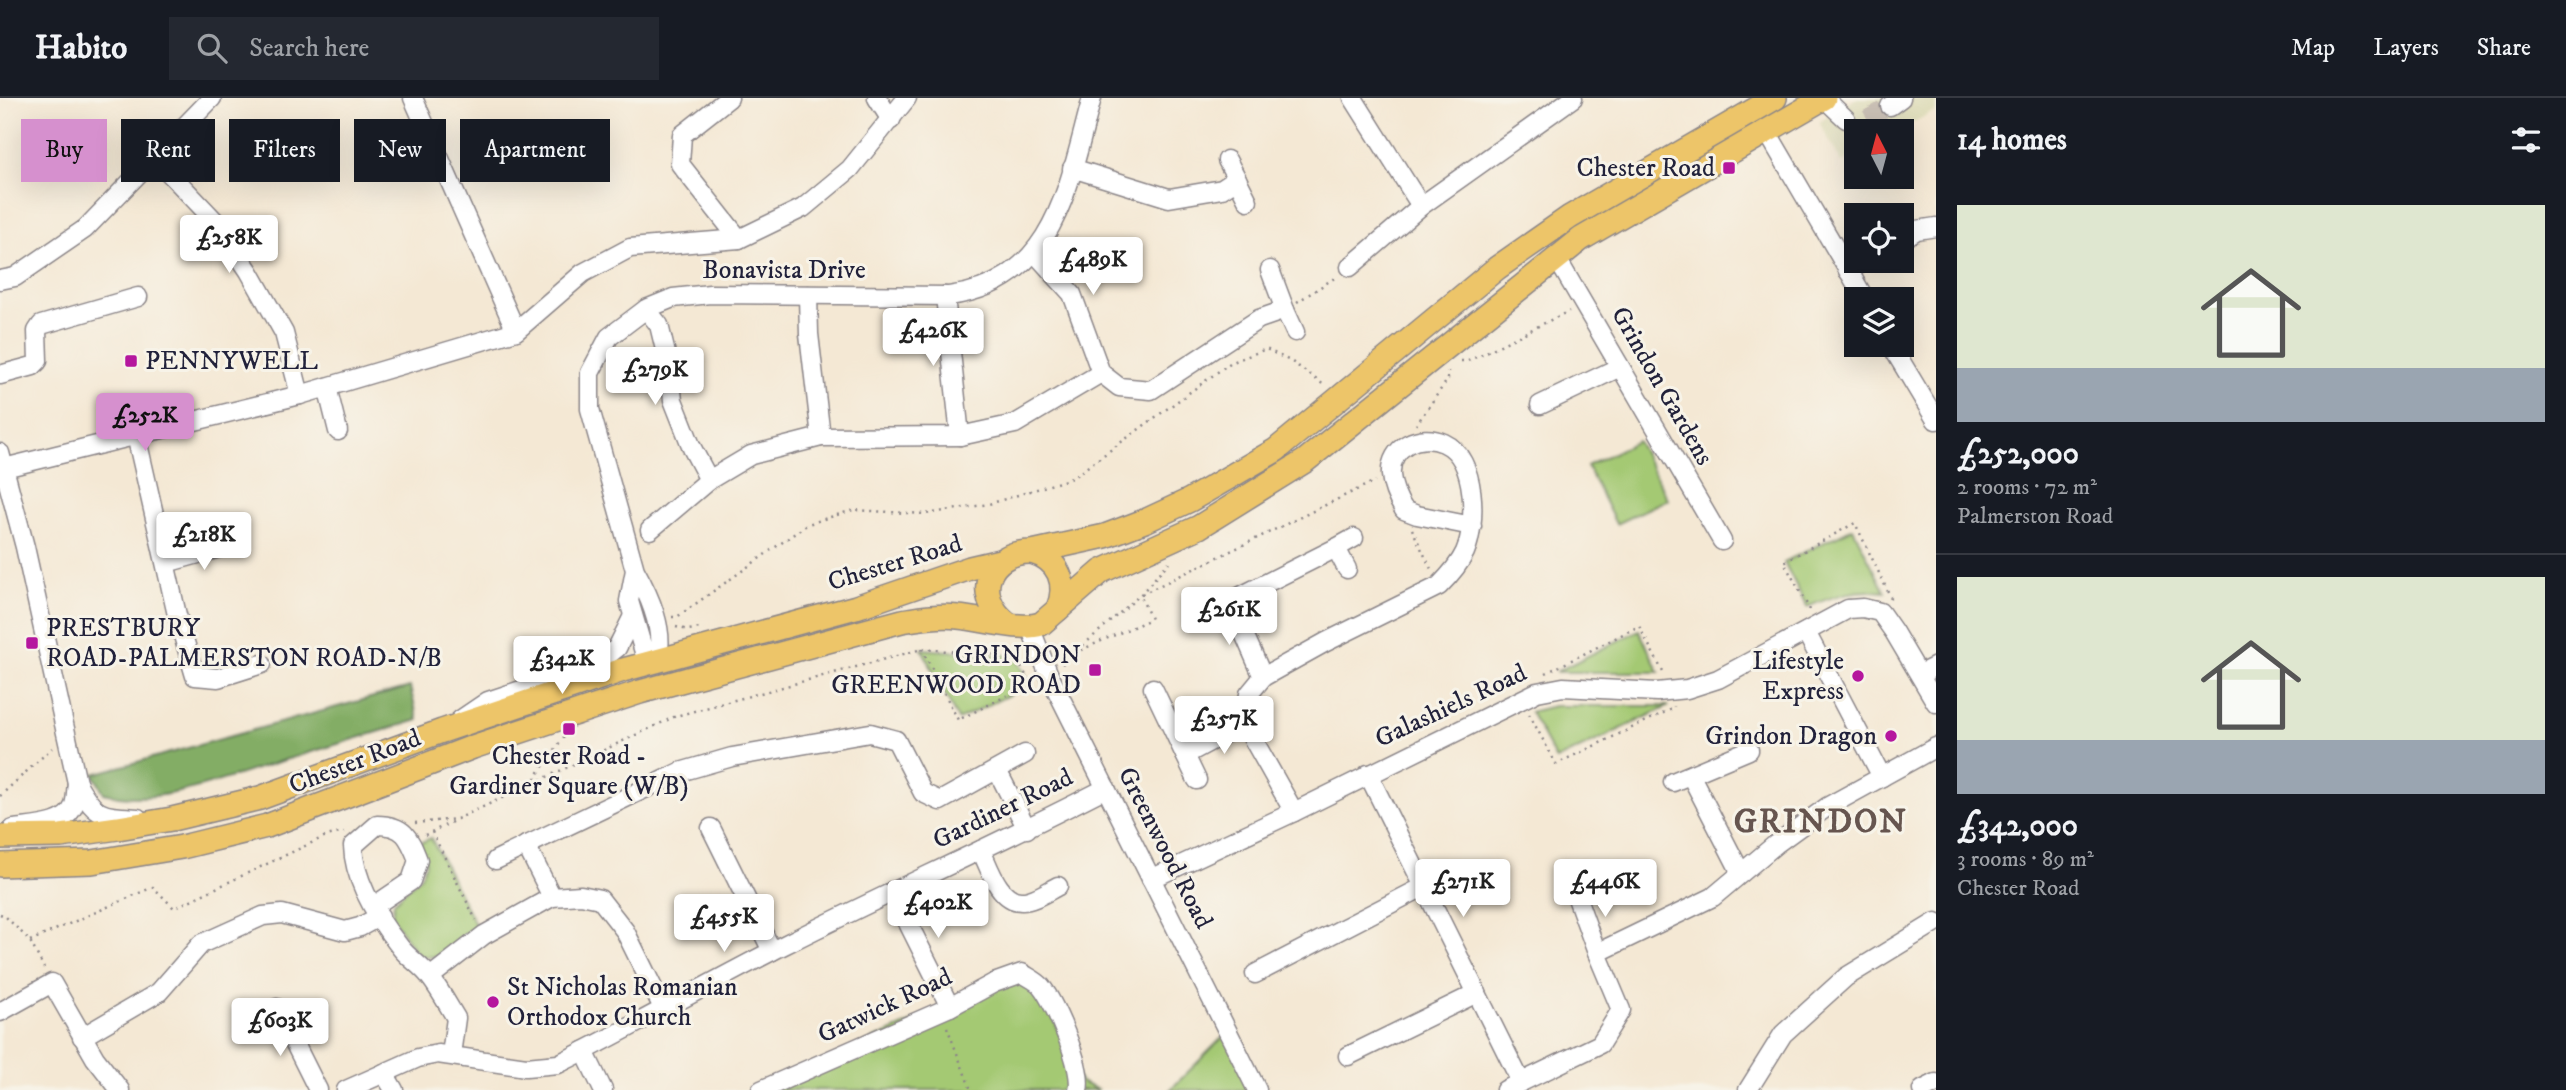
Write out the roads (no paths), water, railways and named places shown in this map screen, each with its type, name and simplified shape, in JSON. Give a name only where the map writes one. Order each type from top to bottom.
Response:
[{"type":"main road","name":"Chester Road","points":[[0,837],[61,835],[172,819],[260,798],[442,731],[657,660],[856,607],[970,568],[1000,561],[1010,555],[1105,536],[1190,500],[1276,450],[1497,268],[1570,216],[1775,98]]},
{"type":"main road","points":[[1019,625],[1051,618],[1102,571],[1199,527],[1305,461],[1581,239],[1824,98]]},
{"type":"main road","points":[[1032,552],[1045,556],[1060,573],[1063,597],[1058,609]]},
{"type":"main road","name":"Chester Road","points":[[1000,561],[991,572],[988,593],[991,606],[998,616],[1019,625]]},
{"type":"main road","name":"Chester Road","points":[[0,865],[92,862],[182,847],[267,826],[473,747],[666,685],[862,631],[929,616],[955,616],[1019,625]]},
{"type":"main road","points":[[657,660],[666,685]]},
{"type":"street","points":[[192,119],[212,98]]},
{"type":"street","points":[[413,98],[516,331]]},
{"type":"street","points":[[729,98],[682,135],[680,164],[739,239]]},
{"type":"street","points":[[877,98],[891,120]]},
{"type":"street","points":[[172,819],[111,816],[97,812],[77,783],[25,547],[2,461],[68,452],[300,395],[516,331],[583,272],[631,248],[739,239],[803,208],[850,169],[907,98]]},
{"type":"street","name":"Bonavista Drive","points":[[635,570],[629,601],[644,652],[657,660],[662,646],[647,591],[635,570],[590,409],[590,373],[609,337],[646,309],[673,298],[710,294],[945,296],[971,293],[1002,280],[1021,266],[1043,242],[1056,215],[1072,168],[1092,98]]},
{"type":"street","points":[[1353,98],[1421,206]]},
{"type":"street","points":[[1350,267],[1421,206],[1573,98]]},
{"type":"street","points":[[1824,98],[1846,119]]},
{"type":"street","points":[[1766,130],[1844,264]]},
{"type":"street","points":[[1227,160],[1248,201]]},
{"type":"street","points":[[1072,168],[1169,198],[1222,189],[1237,179]]},
{"type":"street","points":[[8,278],[85,229],[131,182]]},
{"type":"street","points":[[178,182],[215,221],[249,271],[284,332],[300,395]]},
{"type":"street","points":[[1914,232],[1936,227]]},
{"type":"street","points":[[1034,252],[1072,294],[1101,373],[1119,387],[1151,390],[1259,319],[1286,310]]},
{"type":"street","name":"Grindon Gardens","points":[[1556,257],[1722,541]]},
{"type":"street","points":[[1270,270],[1295,332]]},
{"type":"street","points":[[808,295],[809,334],[821,437]]},
{"type":"street","points":[[0,375],[33,366],[38,361],[37,331],[41,325],[138,296]]},
{"type":"street","points":[[945,296],[960,436]]},
{"type":"street","points":[[646,309],[659,325],[669,366],[673,400],[692,448],[709,480]]},
{"type":"street","points":[[1898,357],[1936,420]]},
{"type":"street","points":[[1540,405],[1620,367]]},
{"type":"street","points":[[650,530],[709,480],[751,455],[821,437],[960,436],[1015,424],[1101,373]]},
{"type":"street","points":[[327,387],[338,431]]},
{"type":"street","points":[[136,435],[195,676],[218,678],[262,664]]},
{"type":"street","points":[[1294,811],[1244,723],[1248,694],[1263,677],[1326,642],[1439,586],[1464,552],[1472,526],[1474,510],[1467,472],[1457,455],[1446,443],[1431,440],[1416,440],[1403,445],[1394,460],[1391,473],[1397,499],[1404,510],[1417,516],[1472,526]]},
{"type":"street","points":[[1205,614],[1354,538]]},
{"type":"street","points":[[166,563],[231,545]]},
{"type":"street","points":[[1336,548],[1347,569]]},
{"type":"street","points":[[1230,602],[1263,677]]},
{"type":"street","name":"Galashiels Road","points":[[1151,879],[1529,695],[1563,687],[1657,692],[1687,689],[1718,678],[1848,609],[1863,608],[1880,612],[1928,670]]},
{"type":"street","points":[[442,731],[488,701],[603,659],[617,648],[633,616]]},
{"type":"street","name":"Greenwood Road","points":[[1019,625],[1049,675],[1257,1090]]},
{"type":"street","points":[[1812,629],[1882,777]]},
{"type":"street","points":[[1928,670],[1936,703]]},
{"type":"street","points":[[1153,688],[1197,780]]},
{"type":"street","points":[[1185,754],[1244,723]]},
{"type":"street","points":[[496,860],[680,772],[732,757],[870,733],[896,740],[923,793],[940,801],[1026,754]]},
{"type":"street","points":[[1597,953],[1713,897],[1776,844],[1827,807],[1936,747]]},
{"type":"street","points":[[1673,782],[1749,750]]},
{"type":"street","points":[[997,770],[1027,829]]},
{"type":"street","points":[[1368,774],[1477,993],[1513,1086],[1600,1044],[1621,1010],[1577,898]]},
{"type":"street","points":[[1690,776],[1741,873]]},
{"type":"street","points":[[0,831],[58,821],[68,814],[74,805],[77,783]]},
{"type":"street","name":"Gardiner Road","points":[[346,1090],[418,1058],[438,1054],[526,1067],[558,1064],[772,951],[892,891],[1027,829],[1106,788]]},
{"type":"street","points":[[82,1037],[159,992],[201,944],[263,916],[282,914],[345,932],[360,927],[377,911],[411,881],[418,860],[411,843],[385,825],[353,846],[354,865],[377,911],[400,948],[430,977],[456,1018],[452,1055]]},
{"type":"street","points":[[711,828],[772,951]]},
{"type":"street","points":[[526,845],[552,897]]},
{"type":"street","points":[[981,850],[1003,894],[1012,900],[1023,902],[1058,886]]},
{"type":"street","points":[[1255,974],[1425,886]]},
{"type":"street","points":[[892,891],[946,1009]]},
{"type":"street","points":[[430,977],[484,935],[552,897],[581,895],[600,899],[625,931],[663,1008]]},
{"type":"street","points":[[1748,1090],[1783,1034],[1846,977],[1936,922]]},
{"type":"street","name":"Gatwick Road","points":[[761,1090],[946,1009],[994,983],[1022,973],[1040,985],[1058,1017],[1074,1059],[1080,1082],[1078,1090]]},
{"type":"street","points":[[0,1012],[52,983],[94,1058],[120,1090]]},
{"type":"street","points":[[1348,1056],[1477,993]]},
{"type":"street","points":[[277,1008],[318,1090]]},
{"type":"street","points":[[584,1051],[603,1090]]},
{"type":"street","points":[[384,1073],[394,1090]]},
{"type":"street","points":[[1922,1090],[1936,1083]]},
{"type":"tunnel","points":[[1868,119],[1890,106]]},
{"type":"place","name":"Chester Road","points":[[1729,168]]},
{"type":"place","name":"PENNYWELL","points":[[131,361]]},
{"type":"place","name":"PRESTBURY ROAD-PALMERSTON ROAD-N/B","points":[[32,643]]},
{"type":"place","name":"GRINDON GREENWOOD ROAD","points":[[1095,670]]},
{"type":"place","name":"Lifestyle Express","points":[[1858,676]]},
{"type":"place","name":"Chester Road - Gardiner Square (W/B)","points":[[569,729]]},
{"type":"place","name":"Grindon Dragon","points":[[1891,736]]},
{"type":"place","name":"St Nicholas Romanian Orthodox Church","points":[[493,1002]]},
{"type":"district","name":"GRINDON","points":[[1821,822]]}]
